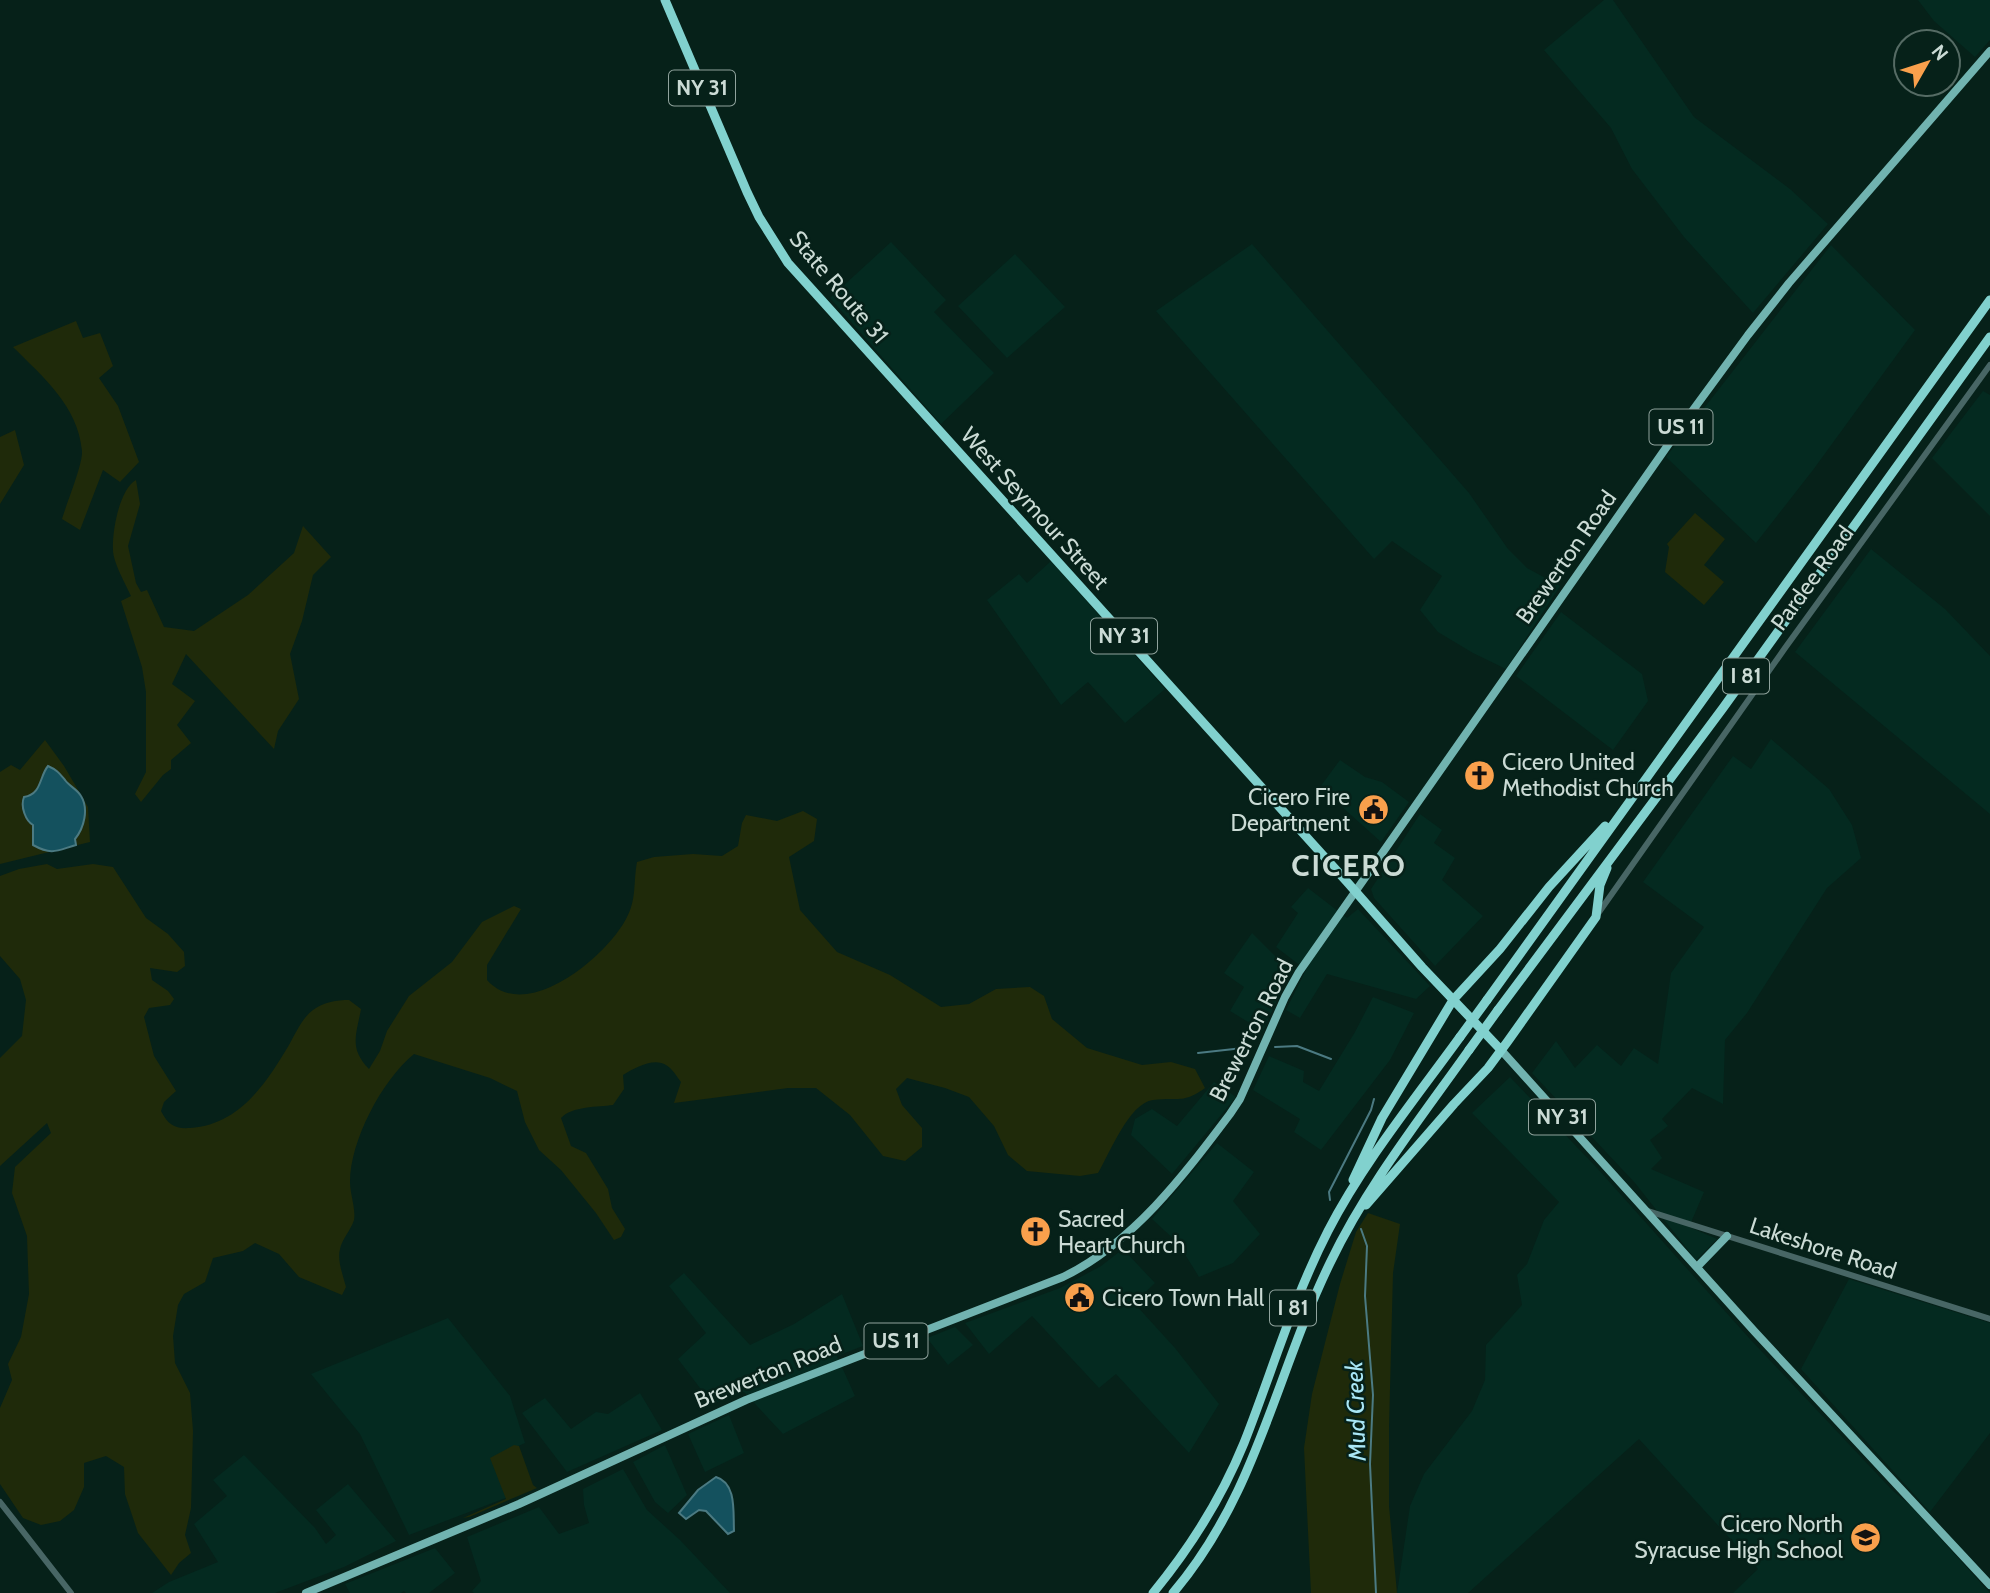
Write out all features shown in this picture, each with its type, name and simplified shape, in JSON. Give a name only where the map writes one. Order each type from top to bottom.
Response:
[{"type":"highway","name":"State Route 31","points":[[665,0],[759,217],[794,270],[882,369]]},
{"type":"highway","name":"I 81","points":[[1153,1593],[1200,1528],[1231,1470],[1301,1288],[1329,1229],[1365,1170],[1990,300]]},
{"type":"highway","name":"I 81","points":[[1173,1593],[1216,1531],[1237,1493],[1254,1457],[1330,1263],[1385,1167],[1498,1010],[1723,708],[1990,337]]},
{"type":"highway","name":"West Seymour Street","points":[[882,369],[1356,892]]},
{"type":"highway","points":[[1343,1204],[1382,1118],[1453,1000],[1495,955],[1549,887],[1628,802]]},
{"type":"highway","points":[[1597,913],[1606,870],[1620,845]]},
{"type":"highway","points":[[1601,885],[1604,889],[1615,886]]},
{"type":"highway","name":"NY 31","points":[[1356,892],[1500,1048]]},
{"type":"highway","name":"Pardee Road","points":[[1350,1226],[1396,1169],[1488,1068],[1597,913]]},
{"type":"main road","name":"Brewerton Road","points":[[306,1593],[519,1504],[749,1399],[1063,1277],[1101,1255],[1138,1224],[1230,1114],[1258,1061],[1284,997],[1299,972],[1677,432],[1788,283],[1990,51]]},
{"type":"main road","name":"NY 31","points":[[1500,1048],[1990,1585]]},
{"type":"main road","points":[[1697,1267],[1727,1236]]},
{"type":"street","name":"Pardee Road","points":[[1597,913],[1990,365]]},
{"type":"street","name":"Lakeshore Road","points":[[1646,1211],[1990,1319]]},
{"type":"street","points":[[0,1502],[71,1593]]},
{"type":"shaded area","points":[[1604,0],[1613,0],[1694,117],[1790,189],[1828,224],[1753,313],[1684,237],[1632,169],[1611,128],[1544,50]]},
{"type":"shaded area","points":[[1918,0],[1990,0],[1990,40],[1975,57],[1962,46],[1962,28],[1942,28]]},
{"type":"shaded area","points":[[891,242],[946,300],[934,312],[994,373],[941,424],[830,298]]},
{"type":"shaded area","points":[[1252,244],[1469,493],[1508,549],[1527,568],[1560,586],[1506,669],[1438,632],[1420,610],[1442,576],[1392,541],[1374,559],[1156,311]]},
{"type":"shaded area","points":[[1831,245],[1915,330],[1756,543],[1666,457]]},
{"type":"shaded area","points":[[1015,254],[1065,307],[1007,358],[958,306]]},
{"type":"shaded area","points":[[76,321],[83,338],[100,333],[113,366],[99,378],[118,406],[139,462],[120,482],[103,470],[80,530],[62,519],[82,457],[74,420],[57,393],[13,347]]},
{"type":"shaded area","points":[[1983,391],[1990,395],[1990,516],[1932,458]]},
{"type":"shaded area","points":[[15,430],[24,465],[0,504],[0,437]]},
{"type":"shaded area","points":[[136,480],[140,504],[128,546],[136,583],[141,592],[147,590],[164,627],[194,631],[248,595],[294,553],[303,526],[331,557],[313,575],[302,621],[290,654],[299,699],[278,731],[274,749],[186,654],[172,684],[195,701],[177,725],[191,743],[171,760],[171,769],[141,802],[135,794],[146,772],[146,692],[142,667],[121,601],[131,596],[117,567],[113,550],[115,523],[121,502],[130,485]]},
{"type":"shaded area","points":[[1695,513],[1725,539],[1704,565],[1724,582],[1704,605],[1665,572],[1669,547],[1667,544]]},
{"type":"shaded area","points":[[1871,549],[1945,609],[1990,656],[1990,814],[1795,652]]},
{"type":"shaded area","points":[[1051,561],[1165,689],[1125,723],[1088,682],[1061,705],[987,600],[1019,574],[1027,583]]},
{"type":"shaded area","points":[[1561,612],[1642,674],[1648,701],[1613,750],[1516,676]]},
{"type":"shaded area","points":[[1771,739],[1829,789],[1852,825],[1861,858],[1827,888],[1747,1013],[1725,1040],[1723,1104],[1692,1088],[1662,1119],[1668,1126],[1650,1140],[1662,1158],[1651,1169],[1704,1192],[1689,1227],[1717,1239],[1696,1260],[1635,1183],[1532,1073],[1556,1041],[1575,1068],[1597,1045],[1621,1066],[1634,1048],[1658,1064],[1671,973],[1704,927],[1643,882],[1733,756],[1751,769]]},
{"type":"shaded area","points":[[45,740],[88,807],[90,842],[0,864],[0,772],[11,765],[20,770]]},
{"type":"shaded area","points":[[1340,760],[1365,777],[1382,782],[1409,802],[1381,842],[1320,787]]},
{"type":"shaded area","points":[[803,811],[817,819],[814,841],[789,857],[800,910],[837,952],[890,975],[941,1007],[969,1004],[996,989],[1030,987],[1044,996],[1052,1019],[1087,1048],[1142,1065],[1171,1062],[1195,1069],[1205,1088],[1185,1098],[1144,1103],[1128,1119],[1098,1173],[1080,1176],[1027,1171],[1008,1155],[994,1126],[969,1097],[907,1078],[896,1089],[902,1105],[922,1128],[922,1147],[905,1161],[883,1156],[850,1115],[816,1088],[788,1088],[674,1103],[681,1082],[666,1065],[650,1063],[623,1075],[624,1089],[613,1105],[578,1109],[561,1118],[571,1146],[586,1153],[608,1189],[612,1208],[625,1229],[621,1237],[614,1240],[561,1170],[539,1150],[525,1122],[517,1091],[490,1078],[414,1054],[390,1079],[380,1095],[356,1148],[350,1182],[354,1220],[339,1254],[346,1287],[342,1295],[299,1277],[279,1254],[255,1243],[243,1251],[213,1258],[205,1282],[184,1294],[178,1305],[173,1336],[175,1363],[190,1393],[193,1431],[191,1508],[185,1535],[191,1553],[179,1563],[171,1575],[138,1533],[125,1494],[124,1467],[106,1456],[84,1463],[84,1487],[74,1510],[60,1521],[41,1525],[23,1518],[0,1484],[0,1408],[12,1380],[8,1364],[21,1337],[29,1294],[27,1236],[12,1193],[15,1167],[51,1133],[47,1123],[0,1166],[0,1058],[22,1036],[26,1000],[20,979],[0,956],[0,876],[47,864],[57,869],[93,864],[113,867],[146,918],[168,934],[184,952],[185,966],[177,972],[150,968],[152,980],[168,991],[174,999],[170,1005],[149,1008],[144,1017],[154,1056],[176,1091],[164,1102],[161,1111],[172,1125],[190,1128],[223,1119],[250,1100],[271,1074],[306,1017],[326,1003],[349,1000],[361,1009],[356,1048],[369,1069],[380,1051],[387,1031],[409,996],[452,962],[482,922],[514,906],[521,909],[487,965],[487,980],[503,992],[522,994],[543,990],[584,967],[616,934],[632,905],[637,862],[654,857],[693,854],[722,856],[738,846],[746,815],[777,821]]},
{"type":"shaded area","points":[[1420,814],[1442,830],[1434,843],[1455,858],[1442,880],[1483,916],[1435,966],[1374,898],[1371,889]]},
{"type":"shaded area","points":[[1308,888],[1347,918],[1358,909],[1430,986],[1416,999],[1327,974],[1300,1018],[1286,1010],[1306,970],[1276,947],[1298,913],[1291,907]]},
{"type":"shaded area","points":[[1252,933],[1290,971],[1263,1031],[1230,1011],[1244,987],[1224,973]]},
{"type":"shaded area","points":[[1373,997],[1414,1013],[1390,1060],[1321,1150],[1294,1132],[1300,1119],[1253,1090],[1269,1056],[1304,1071],[1303,1082],[1319,1091]]},
{"type":"shaded area","points":[[1510,1077],[1596,1167],[1749,1338],[1893,1491],[1910,1505],[1990,1593],[1733,1593],[1758,1569],[1639,1439],[1468,1593],[1397,1593],[1410,1506],[1424,1474],[1472,1411],[1485,1380],[1486,1345],[1522,1305],[1517,1275],[1527,1264],[1544,1220],[1559,1202],[1472,1113]]},
{"type":"shaded area","points":[[1214,1082],[1236,1097],[1172,1174],[1131,1135],[1135,1119],[1152,1109],[1177,1126]]},
{"type":"shaded area","points":[[1217,1143],[1254,1172],[1233,1201],[1260,1234],[1233,1263],[1199,1277],[1178,1243],[1152,1219]]},
{"type":"shaded area","points":[[1368,1213],[1400,1224],[1393,1273],[1389,1427],[1389,1506],[1397,1593],[1311,1593],[1304,1448],[1312,1394],[1356,1232]]},
{"type":"shaded area","points":[[1123,1249],[1155,1283],[1134,1303],[1175,1348],[1219,1404],[1189,1453],[1116,1374],[1099,1388],[1032,1316],[989,1354],[965,1323],[1060,1288],[1101,1266]]},
{"type":"shaded area","points":[[684,1273],[750,1345],[794,1324],[842,1294],[863,1346],[837,1356],[855,1396],[783,1434],[744,1392],[712,1404],[678,1359],[706,1333],[669,1286]]},
{"type":"shaded area","points":[[1849,1279],[1990,1323],[1990,1433],[1930,1512],[1801,1369]]},
{"type":"shaded area","points":[[448,1318],[510,1396],[525,1443],[491,1458],[508,1497],[409,1535],[360,1434],[311,1374]]},
{"type":"shaded area","points":[[955,1327],[973,1345],[948,1365],[927,1338]]},
{"type":"shaded area","points":[[640,1393],[662,1430],[567,1472],[522,1413],[545,1398],[571,1429],[596,1412],[608,1414]]},
{"type":"shaded area","points":[[729,1415],[744,1453],[705,1472],[688,1434]]},
{"type":"shaded area","points":[[514,1445],[519,1446],[533,1485],[537,1488],[463,1518],[506,1499],[490,1458]]},
{"type":"shaded area","points":[[665,1445],[687,1495],[668,1513],[655,1502],[633,1462]]},
{"type":"shaded area","points":[[244,1455],[315,1528],[326,1544],[336,1535],[316,1510],[348,1484],[396,1541],[344,1567],[275,1593],[152,1593],[169,1582],[218,1562],[194,1524],[227,1496],[213,1480]]},
{"type":"shaded area","points":[[623,1469],[647,1510],[680,1540],[730,1593],[472,1591],[481,1581],[467,1537],[539,1507],[559,1534],[589,1523],[583,1489]]},
{"type":"shaded area","points":[[435,1548],[455,1573],[429,1593],[350,1593],[345,1584]]},
{"type":"water","points":[[48,766],[58,772],[79,794],[85,807],[83,824],[75,839],[76,845],[55,851],[33,845],[33,825],[23,809],[24,797],[37,789]]},
{"type":"water","points":[[716,1477],[728,1485],[731,1492],[734,1531],[728,1534],[706,1511],[699,1510],[686,1519],[679,1513],[698,1490]]},
{"type":"waterway","name":"Mud Creek","points":[[1275,1047],[1297,1046],[1331,1059]]},
{"type":"waterway","name":"Mud Creek","points":[[1198,1053],[1252,1047]]},
{"type":"waterway","name":"Mud Creek","points":[[1330,1200],[1329,1192],[1374,1099]]},
{"type":"waterway","name":"Mud Creek","points":[[1361,1229],[1367,1246],[1365,1296],[1373,1395],[1370,1464],[1376,1593]]},
{"type":"place","name":"Cicero United Methodist Church","points":[[1479,775]]},
{"type":"place","name":"Cicero Fire Department","points":[[1373,810]]},
{"type":"place","name":"Sacred Heart Church","points":[[1035,1232]]},
{"type":"place","name":"Cicero Town Hall","points":[[1079,1298]]},
{"type":"place","name":"Cicero North Syracuse High School","points":[[1866,1537]]},
{"type":"district","name":"CICERO","points":[[1349,866]]}]
